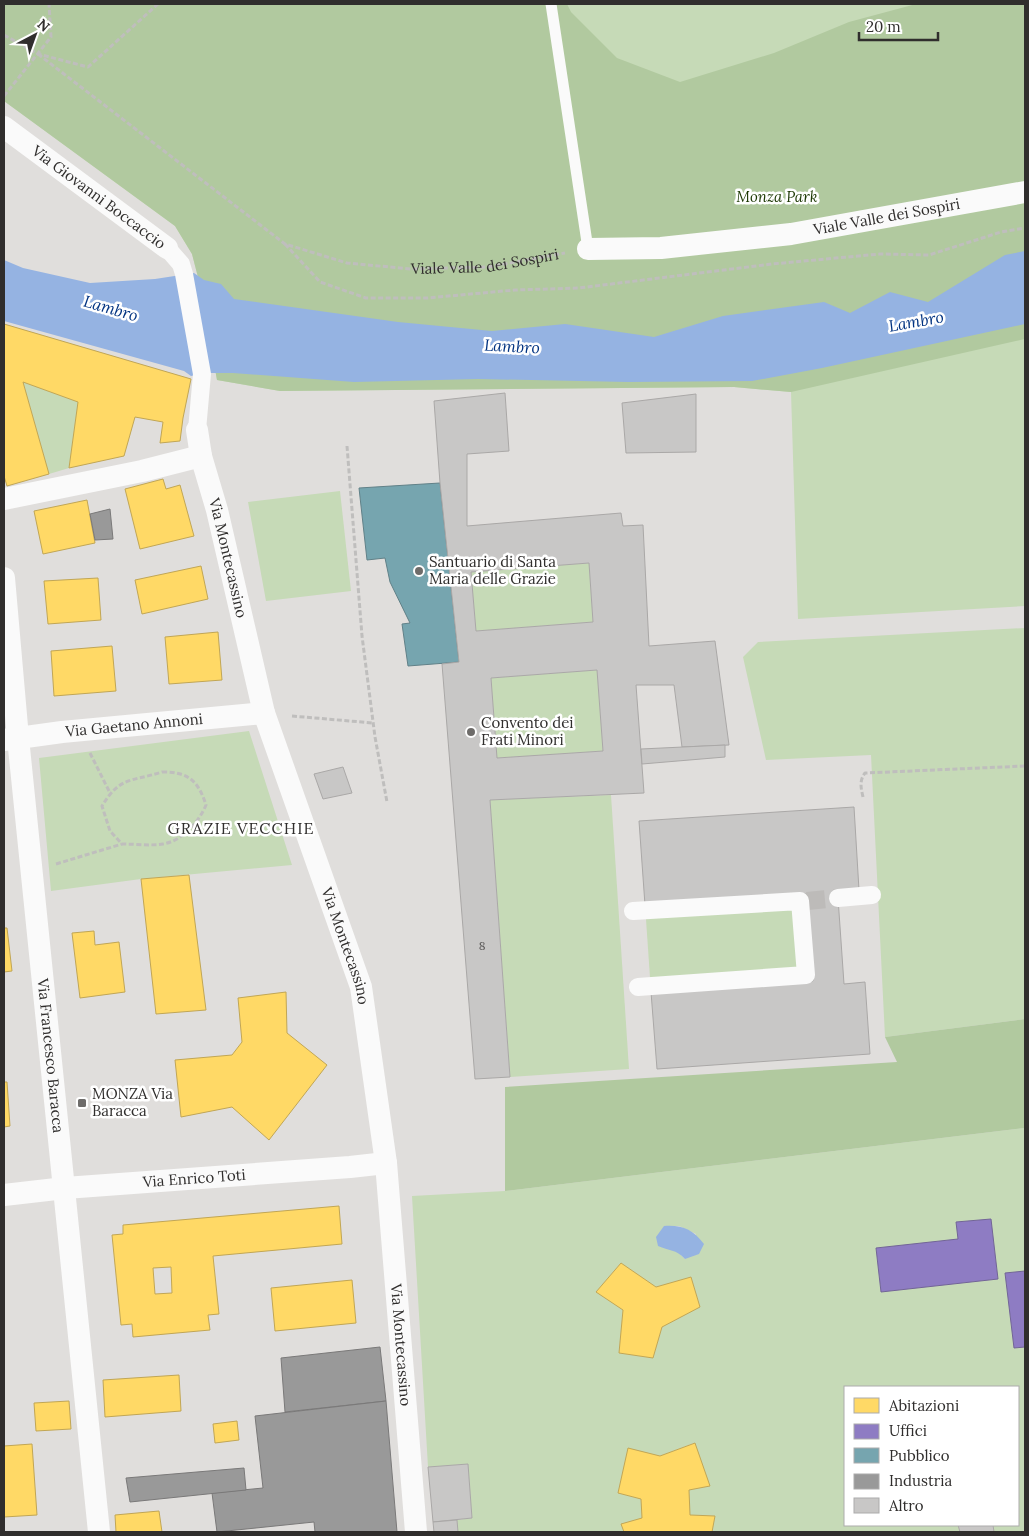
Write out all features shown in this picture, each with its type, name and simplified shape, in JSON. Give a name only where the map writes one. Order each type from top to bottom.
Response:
[{"type":"street","name":"Via Giovanni Boccaccio","points":[[4,127],[166,248],[181,264],[184,274]]},
{"type":"street","name":"Viale Valle dei Sospiri","points":[[588,249],[661,248],[791,234],[1025,192]]},
{"type":"street","name":"Via Montecassino","points":[[184,274],[202,374],[197,430],[201,456],[217,510],[264,713],[361,986],[386,1163],[416,1532]]},
{"type":"street","points":[[4,499],[142,471],[201,456]]},
{"type":"street","name":"Via Francesco Baracca","points":[[4,578],[11,739],[32,870],[100,1532]]},
{"type":"street","name":"Via Gaetano Annoni","points":[[11,739],[83,730],[264,713]]},
{"type":"street","points":[[838,898],[872,895]]},
{"type":"street","points":[[633,911],[804,901],[806,975],[638,987]]},
{"type":"street","name":"Via Enrico Toti","points":[[4,1196],[65,1188],[386,1163]]},
{"type":"lane","points":[[551,4],[588,249]]},
{"type":"path","points":[[4,96],[51,36],[49,4]]},
{"type":"path","points":[[4,35],[38,54],[88,67],[158,4]]},
{"type":"path","name":"Viale Valle dei Sospiri","points":[[38,54],[285,244],[346,263],[411,269],[488,267],[588,249]]},
{"type":"path","points":[[347,446],[362,636],[373,723],[387,802]]},
{"type":"path","points":[[264,713],[373,723]]},
{"type":"path","points":[[83,730],[89,752],[110,793]]},
{"type":"path","points":[[863,797],[861,785],[865,773],[1025,766]]},
{"type":"path","points":[[32,870],[122,844],[162,844],[176,840],[202,816],[206,805],[202,792],[192,779],[177,772],[162,772],[124,782],[110,793],[102,806],[110,831],[122,844]]},
{"type":"green space","name":"Monza Park","points":[[4,4],[1025,4],[1025,606],[798,619],[791,392],[734,387],[280,391],[217,380],[199,281],[192,254],[175,226],[4,101]]},
{"type":"green space","name":"Monza Park","points":[[4,4],[567,4],[571,12],[617,58],[680,82],[774,53],[849,22],[916,4],[1025,4],[1025,339],[791,392],[734,387],[280,391],[217,380],[199,281],[192,254],[175,226],[4,101]]},
{"type":"green space","points":[[23,382],[78,402],[69,468],[49,474]]},
{"type":"green space","points":[[340,491],[351,591],[266,601],[248,502]]},
{"type":"green space","points":[[589,563],[593,622],[476,631],[471,572]]},
{"type":"green space","points":[[1025,628],[1025,1019],[885,1037],[871,755],[766,760],[743,657],[758,642]]},
{"type":"green space","points":[[597,670],[603,751],[497,758],[491,678]]},
{"type":"green space","points":[[249,731],[292,865],[141,879],[51,891],[39,758]]},
{"type":"green space","points":[[611,795],[629,1069],[510,1077],[490,800]]},
{"type":"green space","points":[[807,894],[813,981],[651,992],[645,905]]},
{"type":"green space","points":[[1025,1019],[1025,1128],[505,1191],[505,1087],[897,1062],[885,1037]]},
{"type":"green space","points":[[1025,1128],[1025,1271],[1005,1274],[1014,1348],[1025,1347],[1025,1532],[994,1532],[993,1526],[1019,1526],[1019,1386],[844,1386],[844,1526],[958,1526],[960,1532],[712,1532],[715,1516],[690,1515],[689,1490],[710,1486],[694,1443],[660,1456],[628,1449],[618,1493],[641,1499],[642,1518],[622,1524],[624,1532],[458,1532],[457,1520],[472,1518],[468,1464],[428,1467],[412,1196],[505,1191]],"holes":[[[990,1219],[998,1279],[881,1292],[876,1248],[958,1239],[957,1222]],[[664,1226],[679,1226],[696,1234],[685,1259],[677,1251]],[[621,1263],[656,1287],[691,1277],[700,1306],[662,1327],[653,1358],[619,1353],[623,1310],[596,1292]]]},
{"type":"water","name":"Lambro","points":[[1025,251],[1025,324],[822,368],[752,381],[628,382],[478,379],[354,382],[233,373],[210,373],[191,376],[184,371],[4,321],[4,260],[23,268],[90,283],[155,279],[194,273],[204,280],[221,284],[234,299],[398,322],[492,331],[565,324],[654,337],[723,316],[824,302],[850,313],[890,292],[928,302],[1005,255]]},
{"type":"water","points":[[664,1226],[677,1226],[691,1231],[704,1244],[699,1254],[685,1259],[675,1252],[658,1246],[656,1237]]},
{"type":"building: Abitazioni","points":[[4,324],[191,379],[180,441],[160,443],[163,422],[135,417],[124,456],[69,468],[78,402],[23,382],[49,474],[7,486],[4,476]]},
{"type":"building: Abitazioni","points":[[163,479],[166,489],[180,485],[194,536],[140,549],[125,489]]},
{"type":"building: Abitazioni","points":[[87,500],[95,543],[43,554],[34,511]]},
{"type":"building: Abitazioni","points":[[201,566],[208,599],[142,614],[135,580]]},
{"type":"building: Abitazioni","points":[[98,578],[101,620],[48,624],[44,581]]},
{"type":"building: Abitazioni","points":[[218,632],[222,680],[169,684],[165,637]]},
{"type":"building: Abitazioni","points":[[112,646],[116,691],[54,696],[51,651]]},
{"type":"building: Abitazioni","points":[[189,875],[206,1010],[156,1014],[141,879]]},
{"type":"building: Abitazioni","points":[[4,928],[7,928],[12,971],[4,972]]},
{"type":"building: Abitazioni","points":[[94,931],[95,945],[119,942],[125,992],[80,998],[72,933]]},
{"type":"building: Abitazioni","points":[[286,992],[287,1033],[327,1065],[269,1140],[232,1107],[181,1117],[175,1060],[232,1055],[242,1042],[238,998]]},
{"type":"building: Abitazioni","points":[[4,1082],[7,1082],[10,1126],[4,1127]]},
{"type":"building: Abitazioni","points":[[339,1206],[342,1244],[213,1256],[219,1314],[208,1315],[210,1330],[133,1337],[132,1324],[121,1325],[112,1235],[123,1234],[123,1225]],"holes":[[[171,1267],[172,1293],[155,1294],[153,1268]]]},
{"type":"building: Abitazioni","points":[[621,1263],[656,1287],[691,1277],[700,1307],[662,1327],[653,1358],[619,1353],[623,1310],[596,1292]]},
{"type":"building: Abitazioni","points":[[352,1280],[356,1323],[275,1331],[271,1288]]},
{"type":"building: Abitazioni","points":[[179,1375],[181,1411],[105,1417],[103,1380]]},
{"type":"building: Abitazioni","points":[[69,1401],[71,1429],[36,1431],[34,1403]]},
{"type":"building: Abitazioni","points":[[237,1421],[239,1440],[215,1443],[213,1424]]},
{"type":"building: Abitazioni","points":[[695,1443],[710,1486],[689,1490],[690,1515],[715,1516],[712,1532],[624,1532],[621,1524],[642,1518],[641,1499],[618,1493],[628,1448],[660,1456]]},
{"type":"building: Abitazioni","points":[[32,1444],[37,1515],[4,1517],[4,1446]]},
{"type":"building: Abitazioni","points":[[159,1511],[162,1532],[116,1532],[115,1515]]},
{"type":"building: Uffici","points":[[991,1219],[998,1279],[881,1292],[876,1248],[958,1239],[956,1222]]},
{"type":"building: Uffici","points":[[1025,1271],[1025,1347],[1014,1348],[1005,1273]]},
{"type":"building: Pubblico","name":"Santuario di Santa Maria delle Grazie","points":[[440,483],[459,662],[408,666],[402,624],[410,623],[390,582],[385,558],[367,560],[359,488]]},
{"type":"building: Industria","points":[[110,509],[113,539],[95,540],[90,514]]},
{"type":"building: Industria","points":[[380,1347],[386,1401],[285,1412],[281,1358]]},
{"type":"building: Industria","points":[[386,1401],[397,1532],[315,1532],[314,1522],[217,1532],[212,1493],[263,1488],[255,1416]]},
{"type":"building: Industria","points":[[244,1468],[246,1490],[130,1502],[126,1478]]},
{"type":"building: Altro","name":"Convento dei Frati Minori","points":[[505,393],[509,451],[467,454],[467,526],[621,513],[623,526],[643,525],[649,646],[715,641],[729,745],[682,747],[674,685],[636,685],[644,793],[490,800],[510,1077],[475,1079],[442,664],[459,662],[440,483],[434,401]],"holes":[[[589,563],[593,622],[476,631],[471,572]],[[597,670],[603,751],[497,758],[491,678]]]},
{"type":"building: Altro","points":[[696,394],[696,452],[626,453],[622,403]]},
{"type":"building: Altro","points":[[725,745],[725,757],[642,764],[641,749]]},
{"type":"building: Altro","points":[[343,767],[352,793],[323,799],[314,774]]},
{"type":"building: Altro","points":[[854,807],[859,890],[838,898],[844,984],[865,982],[870,1054],[657,1069],[651,992],[813,981],[807,894],[645,905],[639,821]]},
{"type":"building: Altro","points":[[468,1464],[472,1518],[433,1522],[428,1467]]},
{"type":"building: Altro","points":[[457,1520],[458,1532],[434,1532],[433,1522]]},
{"type":"building: Altro","points":[[958,1526],[993,1526],[994,1532],[960,1532]]},
{"type":"tunnel","points":[[807,901],[838,898]]},
{"type":"place","name":"Santuario di Santa Maria delle Grazie","points":[[419,571]]},
{"type":"place","name":"Convento dei Frati Minori","points":[[471,732]]},
{"type":"place","name":"MONZA Via Baracca","points":[[82,1103]]},
{"type":"district","name":"GRAZIE VECCHIE","points":[[241,828]]}]
